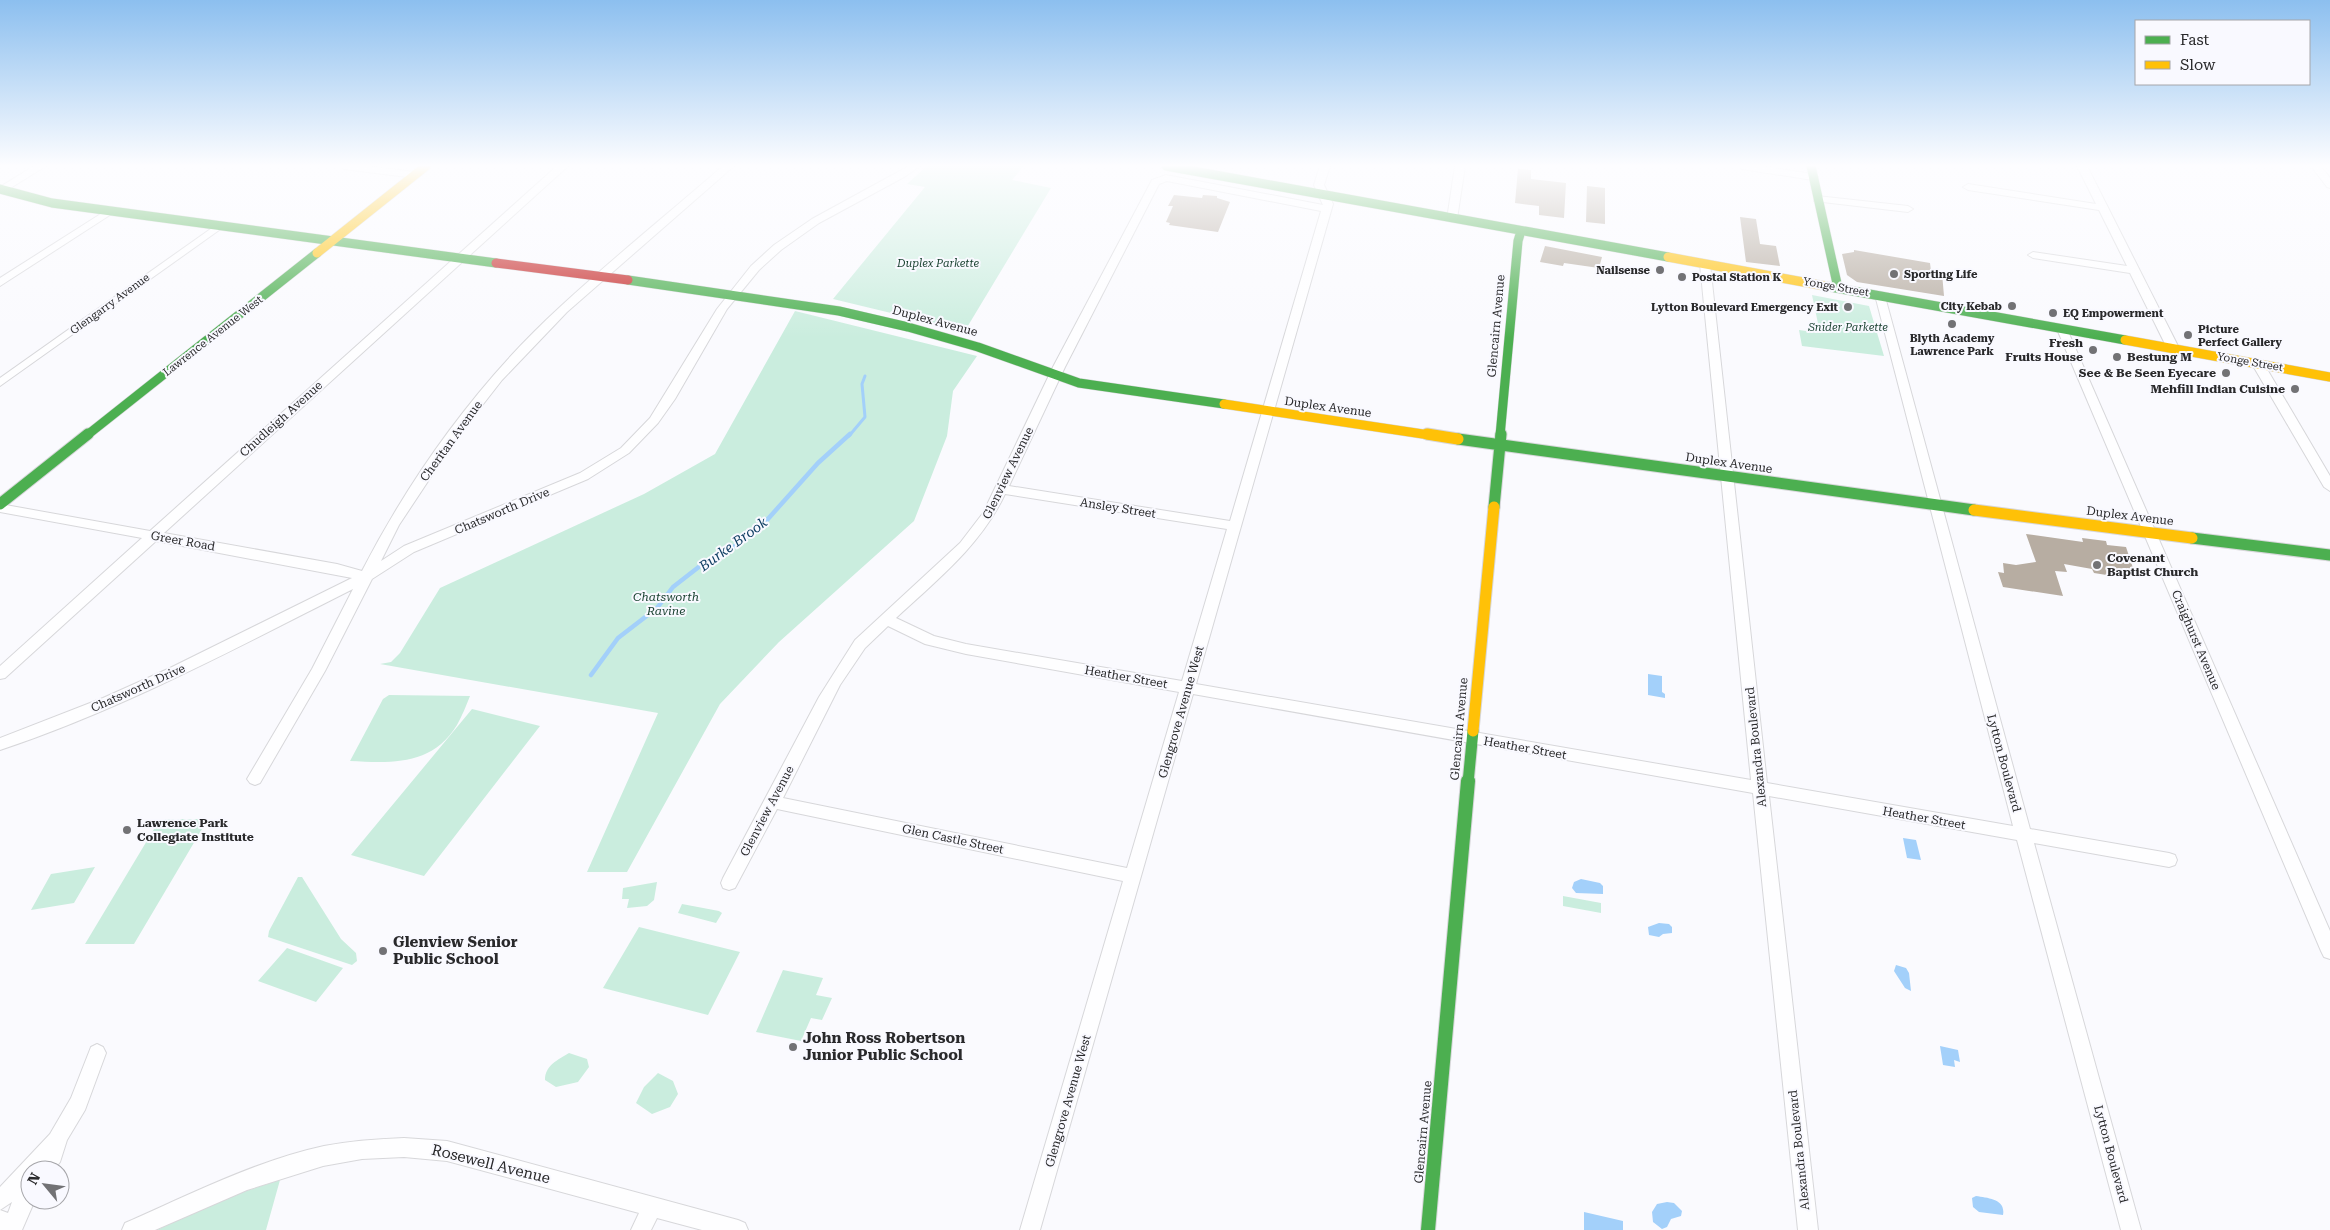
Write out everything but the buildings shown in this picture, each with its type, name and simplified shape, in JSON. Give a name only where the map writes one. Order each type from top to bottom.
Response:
[{"type":"street","points":[[0,283],[91,223]]},
{"type":"street","name":"Duplex Avenue","points":[[200,223],[732,294],[839,311],[908,327],[978,347],[1079,383],[1499,445],[1935,505],[2330,555]]},
{"type":"street","name":"Lawrence Avenue West","points":[[0,506],[352,223]]},
{"type":"street","name":"Chudleigh Avenue","points":[[0,674],[499,223]]},
{"type":"street","name":"Cheritan Avenue","points":[[255,779],[318,671],[354,604],[365,577],[405,504],[469,414],[526,347],[600,276],[660,223]]},
{"type":"street","name":"Chatsworth Drive","points":[[0,744],[100,705],[175,672],[365,577],[409,549],[584,476],[605,464],[636,441],[652,423],[732,294],[755,268],[811,223]]},
{"type":"street","name":"Glenview Avenue","points":[[729,883],[838,676],[860,644],[965,546],[989,515],[1055,376],[1133,223]]},
{"type":"street","name":"Glengrove Avenue West","points":[[1030,1230],[1322,223]]},
{"type":"street","name":"Yonge Street","points":[[1477,223],[2330,377]]},
{"type":"street","points":[[1823,223],[1838,288]]},
{"type":"street","points":[[2110,223],[2172,348]]},
{"type":"street","name":"Glengarry Avenue","points":[[0,383],[219,226]]},
{"type":"street","name":"Glencairn Avenue","points":[[1428,1230],[1499,445],[1518,241],[1521,231]]},
{"type":"street","points":[[2033,255],[2134,270]]},
{"type":"street","name":"Alexandra Boulevard","points":[[1705,264],[1726,476],[1808,1230]]},
{"type":"street","name":"Lytton Boulevard","points":[[1880,295],[1935,505],[2132,1230]]},
{"type":"street","name":"Craighurst Avenue","points":[[2062,329],[2330,951]]},
{"type":"street","points":[[2258,364],[2330,487]]},
{"type":"street","name":"Ansley Street","points":[[1002,489],[1234,526]]},
{"type":"street","name":"Greer Road","points":[[0,506],[152,536],[337,569],[365,577]]},
{"type":"street","name":"Heather Street","points":[[886,619],[930,640],[953,646],[1472,739],[2169,860]]},
{"type":"street","name":"Glen Castle Street","points":[[773,802],[1133,876]]},
{"type":"street","points":[[50,1160],[78,1103],[97,1053]]},
{"type":"street","points":[[0,1200],[22,1179],[60,1136]]},
{"type":"street","name":"Rosewell Avenue","points":[[132,1230],[284,1166],[342,1151],[411,1146],[448,1151],[738,1230]]},
{"type":"street","points":[[641,1230],[652,1206]]},
{"type":"street","points":[[11,1230],[20,1207]]},
{"type":"street","points":[[0,1220],[7,1224],[11,1230]]},
{"type":"green space","name":"Duplex Parkette","points":[[895,223],[1030,223],[963,334],[920,320],[833,299]]},
{"type":"green space","name":"Snider Parkette","points":[[1812,295],[1869,306],[1884,356],[1802,346],[1799,330],[1820,333]]},
{"type":"green space","name":"Chatsworth Ravine","points":[[795,311],[977,356],[953,391],[947,436],[914,521],[779,642],[720,704],[627,872],[587,872],[658,713],[380,664],[391,662],[400,653],[440,588],[644,494],[715,454]]},
{"type":"green space","points":[[389,695],[470,696],[457,725],[436,748],[410,759],[381,762],[350,761],[383,699]]},
{"type":"green space","points":[[472,709],[540,726],[424,876],[351,855]]},
{"type":"green space","points":[[160,819],[208,819],[134,944],[85,944]]},
{"type":"green space","points":[[95,867],[74,903],[31,910],[51,874]]},
{"type":"green space","points":[[298,877],[302,877],[341,939],[356,953],[357,961],[352,965],[268,937],[269,931]]},
{"type":"green space","points":[[657,882],[654,900],[647,906],[627,908],[629,899],[622,899],[623,888]]},
{"type":"green space","points":[[1563,896],[1601,903],[1601,913],[1563,906]]},
{"type":"green space","points":[[682,904],[722,913],[716,923],[678,913]]},
{"type":"green space","points":[[639,927],[740,952],[708,1015],[603,988]]},
{"type":"green space","points":[[287,948],[343,968],[316,1002],[258,981]]},
{"type":"green space","points":[[783,970],[823,978],[816,995],[832,998],[822,1020],[811,1018],[801,1041],[756,1032]]},
{"type":"green space","points":[[569,1053],[587,1059],[589,1067],[578,1082],[556,1087],[545,1080],[547,1070]]},
{"type":"green space","points":[[658,1073],[673,1081],[678,1094],[670,1107],[652,1114],[636,1103],[644,1087]]},
{"type":"green space","points":[[280,1180],[266,1230],[157,1230],[224,1198]]},
{"type":"water","points":[[1648,674],[1662,676],[1662,692],[1665,694],[1665,698],[1648,695]]},
{"type":"water","points":[[1903,838],[1916,840],[1921,860],[1907,858]]},
{"type":"water","points":[[1581,879],[1600,883],[1603,886],[1603,894],[1576,893],[1572,888],[1574,882]]},
{"type":"water","points":[[1659,923],[1669,924],[1672,927],[1672,933],[1663,934],[1659,937],[1649,935],[1648,927]]},
{"type":"water","points":[[1896,965],[1906,968],[1909,973],[1911,991],[1905,988],[1894,971]]},
{"type":"water","points":[[1940,1046],[1958,1050],[1960,1062],[1954,1060],[1955,1067],[1943,1065]]},
{"type":"water","points":[[1976,1196],[1999,1202],[2002,1206],[2003,1215],[1979,1212],[1973,1207],[1972,1198]]},
{"type":"water","points":[[1674,1203],[1682,1211],[1681,1216],[1671,1219],[1667,1227],[1662,1229],[1653,1222],[1652,1212],[1657,1204]]},
{"type":"water","points":[[1584,1212],[1623,1221],[1623,1230],[1584,1230]]},
{"type":"waterway","name":"Burke Brook","points":[[849,436],[865,417],[862,384],[865,376]]},
{"type":"waterway","name":"Burke Brook","points":[[591,675],[618,638],[657,608],[673,587],[700,566],[735,546],[767,520],[818,463],[850,434]]},
{"type":"traffic: fast","points":[[203,223],[496,263]]},
{"type":"traffic: fast","points":[[1483,223],[1668,257]]},
{"type":"traffic: fast","points":[[1824,223],[1838,288]]},
{"type":"traffic: fast","points":[[1494,507],[1518,241],[1521,231]]},
{"type":"traffic: fast","points":[[0,504],[317,253]]},
{"type":"traffic: fast","points":[[628,280],[839,311],[908,327],[978,347],[1079,383],[1224,404]]},
{"type":"traffic: fast","points":[[1825,286],[2125,340]]},
{"type":"traffic: fast","points":[[1458,439],[1974,510]]},
{"type":"traffic: fast","points":[[2192,538],[2330,555]]},
{"type":"traffic: fast","points":[[1428,1230],[1473,731]]},
{"type":"traffic: slow","points":[[317,253],[354,223]]},
{"type":"traffic: slow","points":[[1668,257],[1825,286]]},
{"type":"traffic: slow","points":[[2125,340],[2330,377]]},
{"type":"traffic: slow","points":[[1224,404],[1458,439]]},
{"type":"traffic: slow","points":[[1473,731],[1494,507]]},
{"type":"traffic: slow","points":[[1974,510],[2192,538]]},
{"type":"traffic: jam","points":[[496,263],[628,280]]},
{"type":"place","name":"Nailsense","points":[[1660,270]]},
{"type":"place","name":"Sporting Life","points":[[1894,274]]},
{"type":"place","name":"Postal Station K","points":[[1682,277]]},
{"type":"place","name":"City Kebab","points":[[2012,306]]},
{"type":"place","name":"Lytton Boulevard Emergency Exit","points":[[1848,307]]},
{"type":"place","name":"EQ Empowerment","points":[[2053,313]]},
{"type":"place","name":"Blyth Academy Lawrence Park","points":[[1952,324]]},
{"type":"place","name":"Picture Perfect Gallery","points":[[2188,335]]},
{"type":"place","name":"Fresh Fruits House","points":[[2093,350]]},
{"type":"place","name":"Bestung M","points":[[2117,357]]},
{"type":"place","name":"See & Be Seen Eyecare","points":[[2226,373]]},
{"type":"place","name":"Mehfill Indian Cuisine","points":[[2295,389]]},
{"type":"place","name":"Covenant Baptist Church","points":[[2097,565]]},
{"type":"place","name":"Lawrence Park Collegiate Institute","points":[[127,830]]},
{"type":"place","name":"Glenview Senior Public School","points":[[383,951]]},
{"type":"place","name":"John Ross Robertson Junior Public School","points":[[793,1047]]}]
